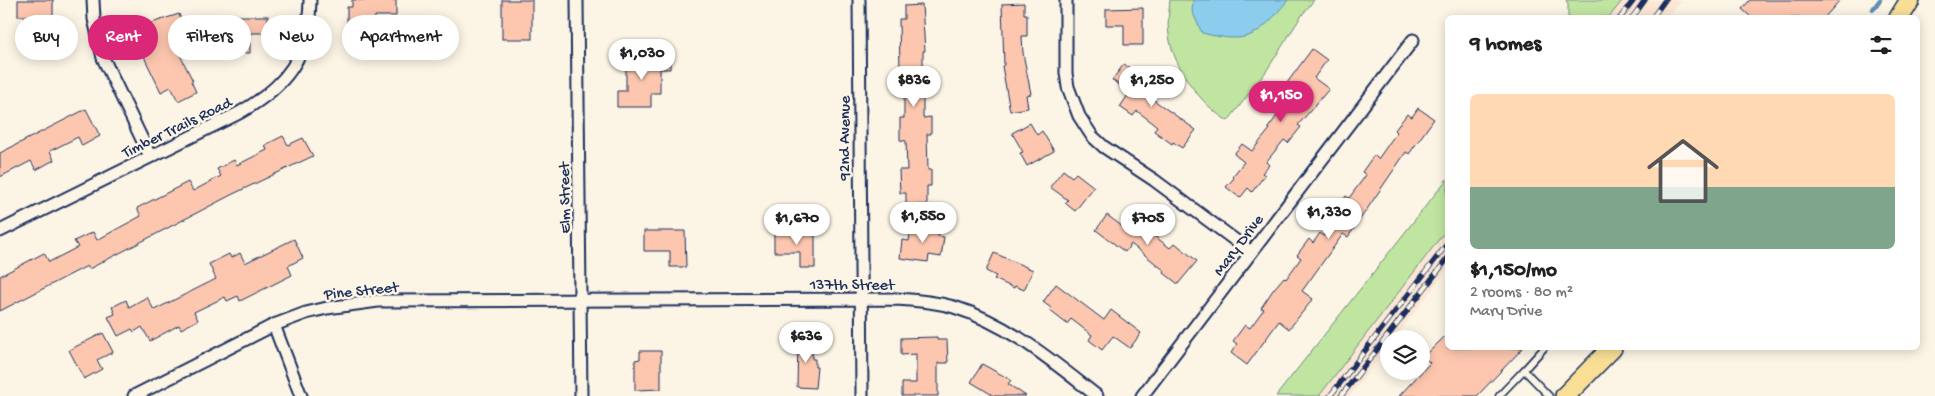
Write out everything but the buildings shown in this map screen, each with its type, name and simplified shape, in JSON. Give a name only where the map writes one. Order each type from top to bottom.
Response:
[{"type":"main road","points":[[1901,15],[1910,0]]},
{"type":"main road","points":[[1565,396],[1610,350]]},
{"type":"street","points":[[93,0],[94,19],[103,58],[150,156]]},
{"type":"street","name":"Timber Trails Road","points":[[0,231],[239,113],[270,94],[291,70],[300,52],[307,30],[310,0]]},
{"type":"street","name":"Elm Street","points":[[577,0],[581,396]]},
{"type":"street","name":"92nd Avenue","points":[[859,0],[862,396]]},
{"type":"street","points":[[1066,0],[1066,73],[1068,87],[1079,116],[1092,136],[1104,147],[1154,180],[1251,252]]},
{"type":"street","name":"Mary Drive","points":[[1142,396],[1413,40]]},
{"type":"street","name":"137th Street","points":[[580,300],[897,299],[924,301],[953,307],[1012,332],[1097,396]]},
{"type":"street","name":"Pine Street","points":[[134,396],[274,325],[306,313],[355,303],[378,301],[580,300]]},
{"type":"street","points":[[274,325],[301,396]]},
{"type":"lane","points":[[1499,396],[1542,350]]},
{"type":"lane","points":[[1524,370],[1549,396]]},
{"type":"shaded area","points":[[1623,0],[1682,0],[1669,15],[1611,15]]},
{"type":"shaded area","points":[[1445,232],[1445,273],[1401,330],[1380,330],[1380,358],[1350,396],[1319,396]]},
{"type":"green space","points":[[1170,0],[1314,0],[1302,15],[1265,73],[1228,121],[1199,95],[1182,72],[1176,60],[1168,31]]},
{"type":"green space","points":[[1566,0],[1623,0],[1611,15],[1568,15]]},
{"type":"green space","points":[[1445,182],[1445,232],[1319,396],[1276,396]]},
{"type":"water","points":[[1193,0],[1288,0],[1269,22],[1260,29],[1252,34],[1231,38],[1202,33],[1192,11]]},
{"type":"waterway","points":[[1873,9],[1880,0]]},
{"type":"railway","points":[[1622,15],[1634,0]]},
{"type":"railway","points":[[1634,15],[1645,0]]},
{"type":"railway","points":[[1654,15],[1665,0]]},
{"type":"railway","points":[[1330,396],[1445,247]]},
{"type":"railway","points":[[1341,396],[1445,262]]}]
